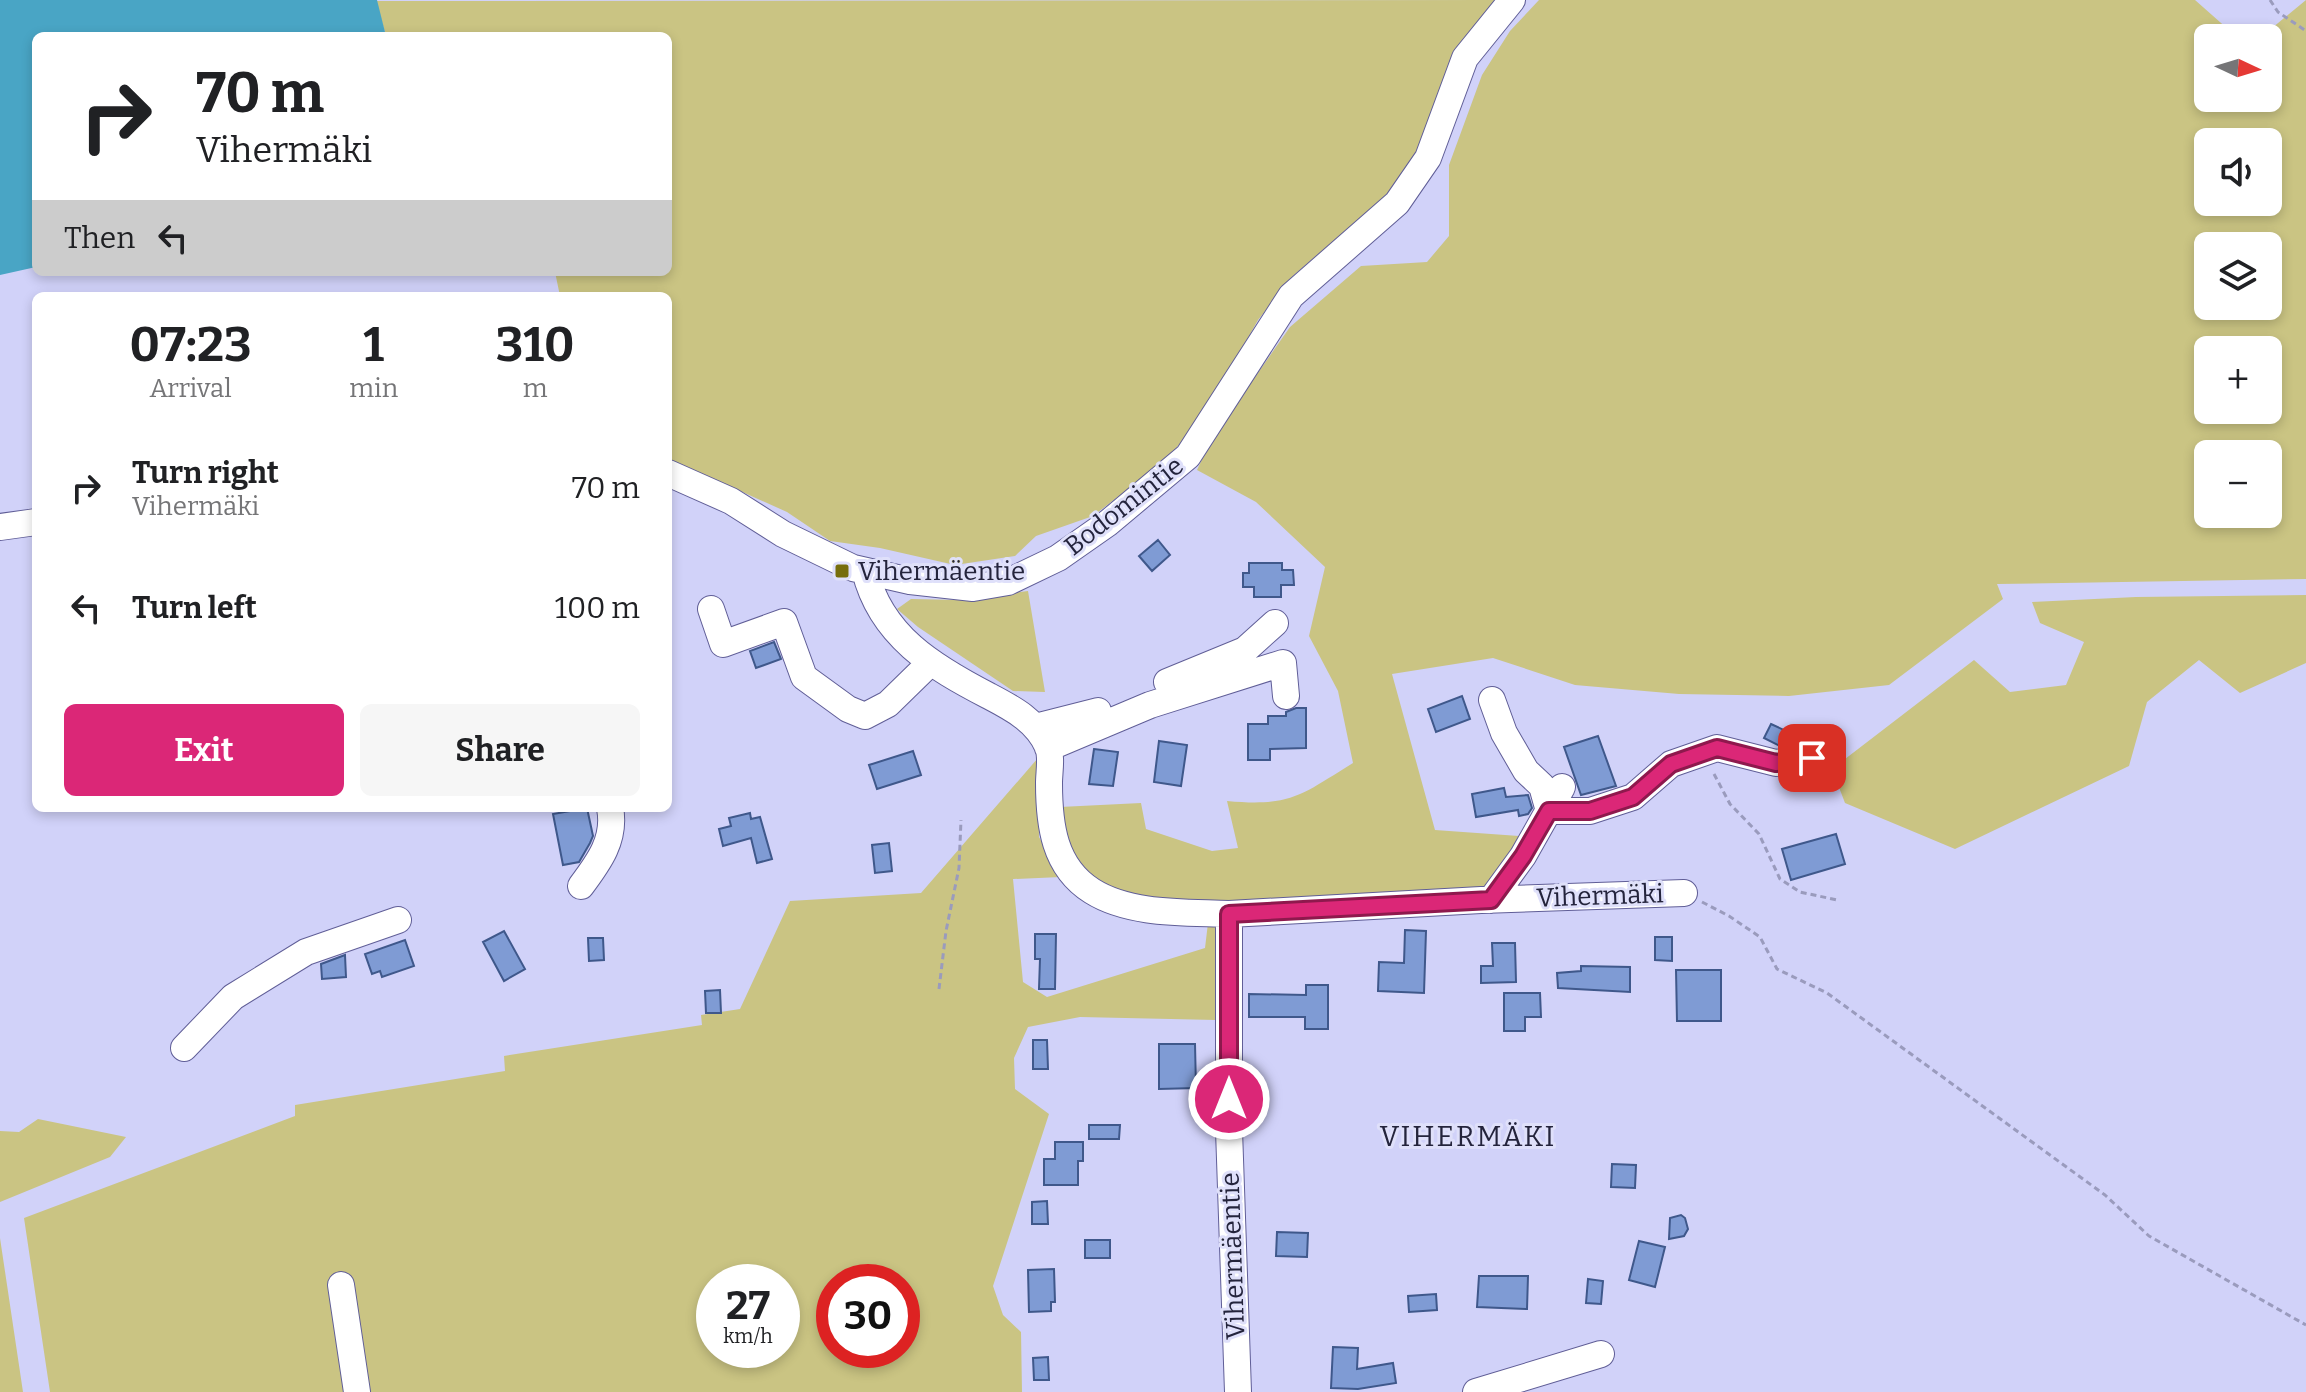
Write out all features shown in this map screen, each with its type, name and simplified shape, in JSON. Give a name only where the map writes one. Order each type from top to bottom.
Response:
[{"type":"street","name":"Bodomintie","points":[[672,475],[731,501],[783,534],[853,568],[910,581],[973,588],[1008,582],[1071,549],[1108,523],[1188,456],[1291,296],[1397,203],[1428,158],[1465,58],[1512,0]]},
{"type":"street","points":[[0,527],[32,523]]},
{"type":"street","points":[[865,571],[876,603],[888,623],[909,647],[930,663],[1021,713],[1041,738],[1055,846],[1068,872],[1092,891],[1116,901],[1166,911],[1229,914]]},
{"type":"street","points":[[711,609],[723,644],[784,622],[804,677],[848,709],[865,716],[888,704],[930,663]]},
{"type":"street","points":[[1041,738],[1245,650],[1275,623]]},
{"type":"street","points":[[1041,738],[1283,663],[1286,696]]},
{"type":"street","points":[[1492,700],[1504,733],[1542,786],[1549,811]]},
{"type":"street","points":[[1549,811],[1590,811],[1633,797],[1671,764],[1717,748],[1776,763],[1812,758]]},
{"type":"street","points":[[1491,900],[1523,856],[1562,787]]},
{"type":"street","points":[[581,886],[600,862],[613,826],[611,812]]},
{"type":"street","name":"Vihermäki","points":[[1229,914],[1684,893]]},
{"type":"street","name":"Vihermäentie","points":[[1229,914],[1229,1130],[1238,1392]]},
{"type":"street","points":[[184,1048],[233,997],[306,952],[398,920]]},
{"type":"street","points":[[341,1285],[357,1392]]},
{"type":"street","points":[[1476,1392],[1601,1354]]},
{"type":"path","points":[[2270,0],[2278,12],[2306,31]]},
{"type":"path","points":[[1702,753],[1730,804],[1759,834],[1780,879],[1800,892],[1837,900]]},
{"type":"path","points":[[939,989],[946,931],[959,868],[961,820]]},
{"type":"path","points":[[1684,893],[1729,916],[1760,937],[1777,969],[1827,993],[2105,1195],[2149,1236],[2306,1325]]},
{"type":"shaded area","points":[[1498,0],[1456,52],[1414,163],[1386,196],[1294,275],[1258,320],[1207,411],[1167,459],[1093,516],[1036,536],[1015,556],[955,565],[880,548],[830,541],[787,512],[718,481],[672,465],[672,292],[559,292],[556,276],[672,276],[672,32],[385,32],[376,1]]},
{"type":"shaded area","points":[[1539,0],[2195,0],[2222,24],[2194,24],[2194,112],[2282,112],[2282,24],[2277,24],[2306,0],[2306,579],[1997,584],[2003,599],[1889,685],[1789,696],[1679,694],[1575,685],[1493,658],[1392,674],[1435,830],[1519,836],[1489,891],[1230,904],[1123,895],[1075,868],[1060,807],[1141,803],[1146,829],[1212,851],[1238,848],[1227,801],[1281,800],[1307,791],[1353,763],[1338,691],[1309,636],[1325,567],[1256,502],[1197,470],[1211,440],[1290,327],[1361,266],[1427,262],[1449,236],[1449,165],[1482,75],[1510,31]]},
{"type":"shaded area","points":[[1028,591],[1045,692],[1013,691],[918,627],[897,609],[911,599],[960,600]]},
{"type":"shaded area","points":[[2306,595],[2306,663],[2240,693],[2199,660],[2147,702],[2129,766],[1955,849],[1845,803],[1832,769],[1974,660],[2010,692],[2066,685],[2084,642],[2040,623],[2032,602]]},
{"type":"shaded area","points":[[1038,758],[1039,837],[1061,877],[1013,879],[1023,982],[1047,997],[1205,948],[1208,923],[1221,925],[1216,1020],[1080,1017],[1028,1027],[1014,1058],[1015,1089],[1049,1114],[993,1286],[1003,1315],[1021,1332],[1022,1392],[50,1392],[24,1218],[295,1116],[295,1105],[505,1071],[504,1056],[702,1025],[701,1015],[740,1009],[790,901],[921,893]]},
{"type":"shaded area","points":[[38,1119],[126,1137],[110,1157],[0,1202],[0,1131],[19,1132]]},
{"type":"shaded area","points":[[0,1238],[23,1392],[0,1392]]},
{"type":"water","points":[[0,0],[377,0],[385,32],[32,32],[32,268],[0,275]]},
{"type":"building","points":[[1158,540],[1170,555],[1152,571],[1139,556]]},
{"type":"building","points":[[1249,563],[1282,563],[1282,570],[1293,570],[1294,585],[1281,585],[1281,597],[1254,597],[1254,587],[1243,587],[1243,573],[1249,573]]},
{"type":"building","points":[[774,642],[781,659],[756,668],[750,651]]},
{"type":"building","points":[[1462,696],[1470,719],[1436,732],[1428,709]]},
{"type":"building","points":[[1306,708],[1306,748],[1270,749],[1270,760],[1248,760],[1248,724],[1268,724],[1268,716],[1286,716],[1286,712]]},
{"type":"building","points":[[1771,724],[1801,738],[1798,744],[1780,746],[1764,738]]},
{"type":"building","points":[[1598,736],[1616,786],[1581,795],[1564,747]]},
{"type":"building","points":[[1159,741],[1187,745],[1181,786],[1154,782]]},
{"type":"building","points":[[1094,749],[1118,752],[1113,786],[1089,784]]},
{"type":"building","points":[[913,751],[921,775],[877,789],[869,765]]},
{"type":"building","points":[[1504,788],[1506,797],[1528,795],[1532,808],[1528,814],[1519,816],[1518,810],[1476,817],[1472,794]]},
{"type":"building","points":[[588,812],[593,836],[579,862],[563,865],[553,814]]},
{"type":"building","points":[[750,813],[751,819],[760,817],[772,859],[757,863],[751,838],[723,846],[719,829],[731,826],[729,818]]},
{"type":"building","points":[[1836,834],[1845,864],[1791,880],[1782,849]]},
{"type":"building","points":[[889,843],[892,871],[875,873],[872,845]]},
{"type":"building","points":[[1405,930],[1426,931],[1424,993],[1378,991],[1379,962],[1404,963]]},
{"type":"building","points":[[504,931],[525,969],[504,981],[483,942]]},
{"type":"building","points":[[1035,934],[1056,934],[1055,989],[1039,989],[1040,959],[1035,959]]},
{"type":"building","points":[[1655,937],[1672,937],[1672,961],[1655,960]]},
{"type":"building","points":[[588,938],[603,938],[604,960],[589,961]]},
{"type":"building","points":[[405,940],[414,966],[382,977],[380,971],[372,974],[365,954]]},
{"type":"building","points":[[1492,943],[1515,943],[1516,982],[1481,983],[1481,966],[1493,966]]},
{"type":"building","points":[[345,955],[346,977],[322,979],[321,964]]},
{"type":"building","points":[[1581,966],[1630,967],[1630,992],[1558,988],[1557,973],[1581,971]]},
{"type":"building","points":[[1676,970],[1721,970],[1721,1021],[1677,1021]]},
{"type":"building","points":[[1306,985],[1328,985],[1328,1029],[1305,1029],[1305,1017],[1249,1017],[1249,994],[1306,995]]},
{"type":"building","points":[[720,990],[721,1013],[706,1013],[705,991]]},
{"type":"building","points":[[1504,993],[1540,993],[1541,1017],[1525,1017],[1525,1031],[1504,1031]]},
{"type":"building","points":[[1033,1040],[1047,1040],[1048,1069],[1033,1069]]},
{"type":"building","points":[[1159,1044],[1195,1044],[1196,1088],[1159,1089]]},
{"type":"building","points":[[1089,1125],[1120,1125],[1119,1139],[1089,1139]]},
{"type":"building","points":[[1055,1142],[1083,1142],[1083,1161],[1078,1161],[1078,1185],[1044,1185],[1044,1159],[1055,1159]]},
{"type":"building","points":[[1612,1164],[1636,1165],[1635,1188],[1611,1187]]},
{"type":"building","points":[[1047,1201],[1048,1224],[1032,1224],[1032,1202]]},
{"type":"building","points":[[1681,1215],[1688,1229],[1684,1236],[1669,1239],[1670,1218]]},
{"type":"building","points":[[1277,1232],[1308,1233],[1307,1257],[1276,1256]]},
{"type":"building","points":[[1085,1240],[1110,1240],[1110,1258],[1085,1258]]},
{"type":"building","points":[[1639,1241],[1665,1247],[1655,1287],[1629,1280]]},
{"type":"building","points":[[1054,1269],[1055,1302],[1051,1302],[1051,1311],[1029,1312],[1028,1270]]},
{"type":"building","points":[[1479,1276],[1528,1276],[1527,1309],[1477,1307]]},
{"type":"building","points":[[1588,1279],[1603,1281],[1601,1304],[1586,1303]]},
{"type":"building","points":[[1436,1294],[1437,1310],[1409,1312],[1408,1296]]},
{"type":"building","points":[[1333,1347],[1358,1348],[1357,1369],[1393,1363],[1396,1383],[1358,1389],[1331,1388]]},
{"type":"building","points":[[1048,1357],[1049,1380],[1034,1380],[1033,1358]]},
{"type":"place","name":"Vihermäentie","points":[[842,571]]},
{"type":"district","name":"VIHERMÄKI","points":[[1468,1136]]},
{"type":"route","points":[[1229,1099],[1229,914],[1491,900],[1523,856],[1549,811],[1590,811],[1633,797],[1671,764],[1717,748],[1776,763],[1812,758]]}]
